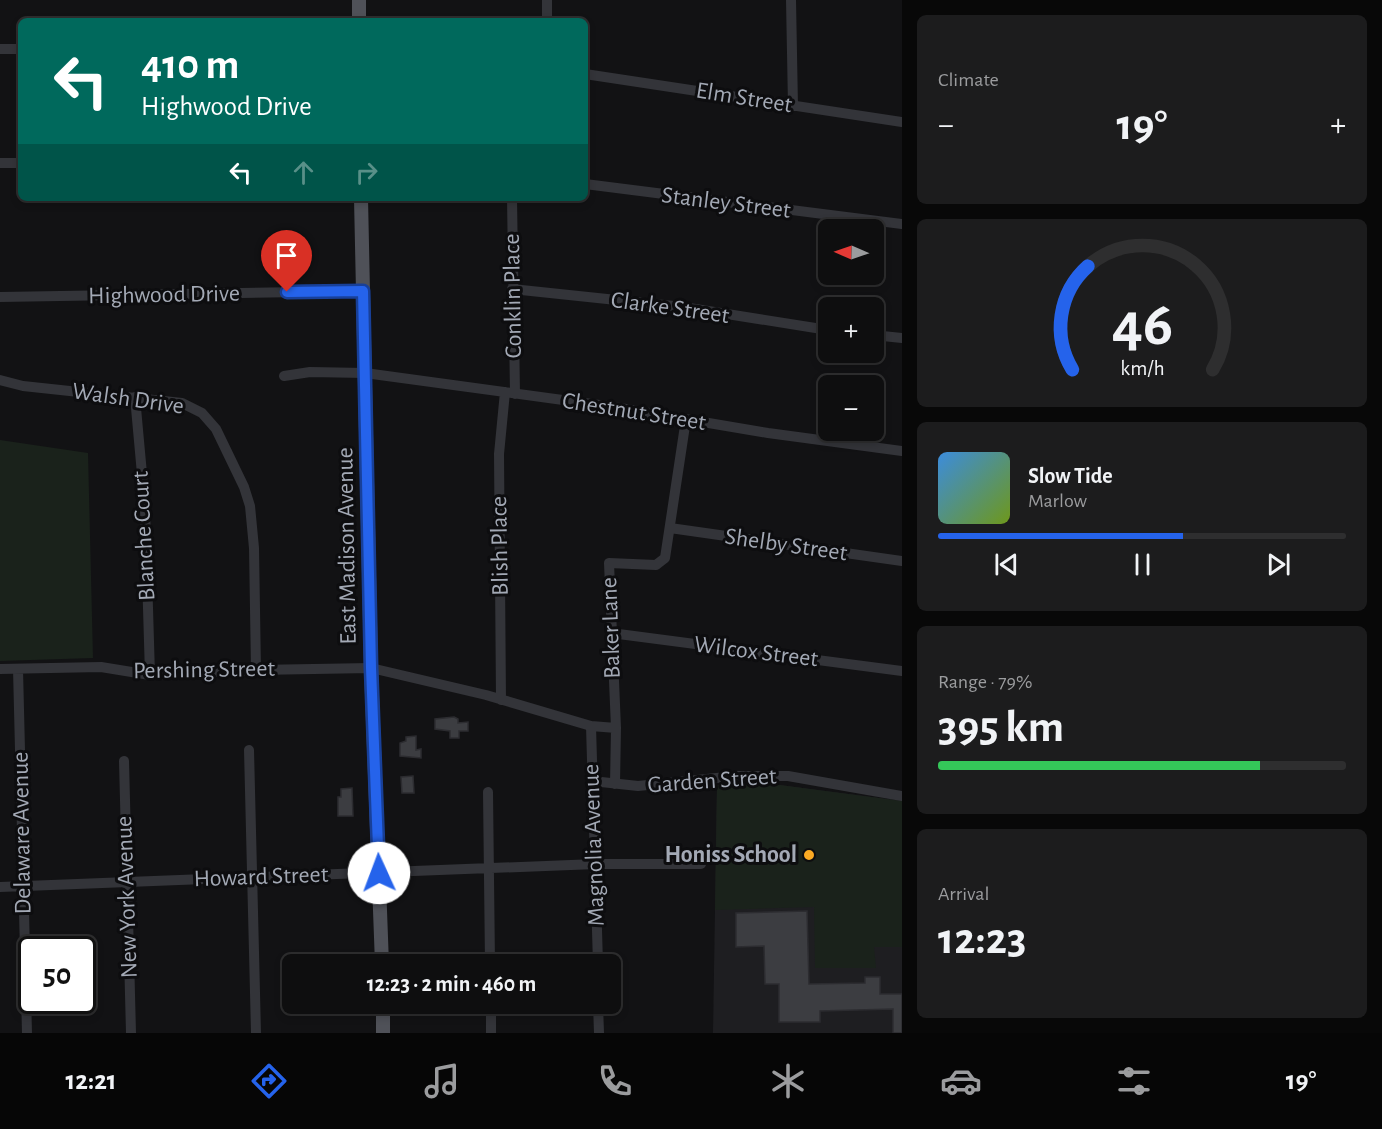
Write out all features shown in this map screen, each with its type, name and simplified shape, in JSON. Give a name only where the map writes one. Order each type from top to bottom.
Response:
[{"type":"main road","points":[[358,0],[359,18]]},
{"type":"main road","name":"East Madison Avenue","points":[[362,201],[371,668],[382,954]]},
{"type":"main road","points":[[383,1014],[383,1033]]},
{"type":"street","points":[[547,0],[547,18]]},
{"type":"street","points":[[790,0],[793,106]]},
{"type":"street","points":[[0,49],[18,50]]},
{"type":"street","name":"Elm Street","points":[[588,74],[902,122]]},
{"type":"street","points":[[0,163],[18,163]]},
{"type":"street","name":"Stanley Street","points":[[588,184],[902,224]]},
{"type":"street","name":"Conklin Place","points":[[510,393],[512,201]]},
{"type":"street","name":"Clarke Street","points":[[512,289],[683,307],[818,328]]},
{"type":"street","name":"Highwood Drive","points":[[0,297],[363,291]]},
{"type":"street","points":[[884,336],[902,338]]},
{"type":"street","name":"Chestnut Street","points":[[284,376],[310,372],[365,372],[686,419],[768,434],[902,451]]},
{"type":"street","name":"Walsh Drive","points":[[0,380],[23,386],[182,403],[202,413],[216,429],[244,487],[253,525],[256,670]]},
{"type":"street","name":"Blish Place","points":[[501,700],[499,454],[510,393]]},
{"type":"street","name":"Blanche Court","points":[[135,397],[145,507],[150,675]]},
{"type":"street","name":"Baker Lane","points":[[615,784],[616,728],[609,563],[656,565],[665,558],[686,419]]},
{"type":"street","name":"Shelby Street","points":[[670,528],[902,561]]},
{"type":"street","name":"Wilcox Street","points":[[611,633],[902,671]]},
{"type":"street","name":"Pershing Street","points":[[0,669],[100,667],[150,675],[371,668]]},
{"type":"street","points":[[371,668],[501,700],[591,726],[616,728]]},
{"type":"street","name":"Delaware Avenue","points":[[18,669],[27,1033]]},
{"type":"street","name":"Magnolia Avenue","points":[[591,726],[598,954]]},
{"type":"street","points":[[249,750],[256,1033]]},
{"type":"street","name":"New York Avenue","points":[[124,761],[131,1033]]},
{"type":"street","name":"Garden Street","points":[[592,781],[638,786],[736,776],[788,776],[902,796]]},
{"type":"street","points":[[488,792],[490,954]]},
{"type":"street","name":"Howard Street","points":[[0,887],[126,880],[252,879],[596,864],[701,864]]},
{"type":"street","points":[[491,1014],[491,1033]]},
{"type":"street","points":[[598,1014],[599,1033]]},
{"type":"shaded area","points":[[0,440],[88,453],[93,658],[0,661]]},
{"type":"shaded area","name":"Honiss School","points":[[772,784],[902,801],[902,1033],[713,1033],[717,785]]},
{"type":"shaded area","points":[[772,784],[902,801],[902,947],[874,947],[876,968],[815,968],[814,907],[715,910],[717,785]]},
{"type":"building","points":[[454,717],[458,719],[458,723],[468,722],[468,731],[459,731],[459,738],[450,738],[450,731],[435,729],[435,719]]},
{"type":"building","points":[[416,736],[416,750],[421,749],[421,758],[400,756],[400,743],[406,741],[406,737]]},
{"type":"building","points":[[413,776],[414,793],[402,793],[401,777]]},
{"type":"building","points":[[352,788],[353,816],[338,816],[338,797],[341,797],[341,789]]},
{"type":"building","points":[[807,911],[809,984],[865,983],[865,977],[880,977],[880,994],[902,994],[902,1033],[893,1033],[893,1009],[820,1011],[820,1022],[779,1022],[779,984],[765,984],[764,946],[736,947],[736,913]]},
{"type":"place","name":"Honiss School","points":[[809,855]]},
{"type":"route","points":[[287,292],[363,291],[369,474],[371,668],[379,873]]}]
